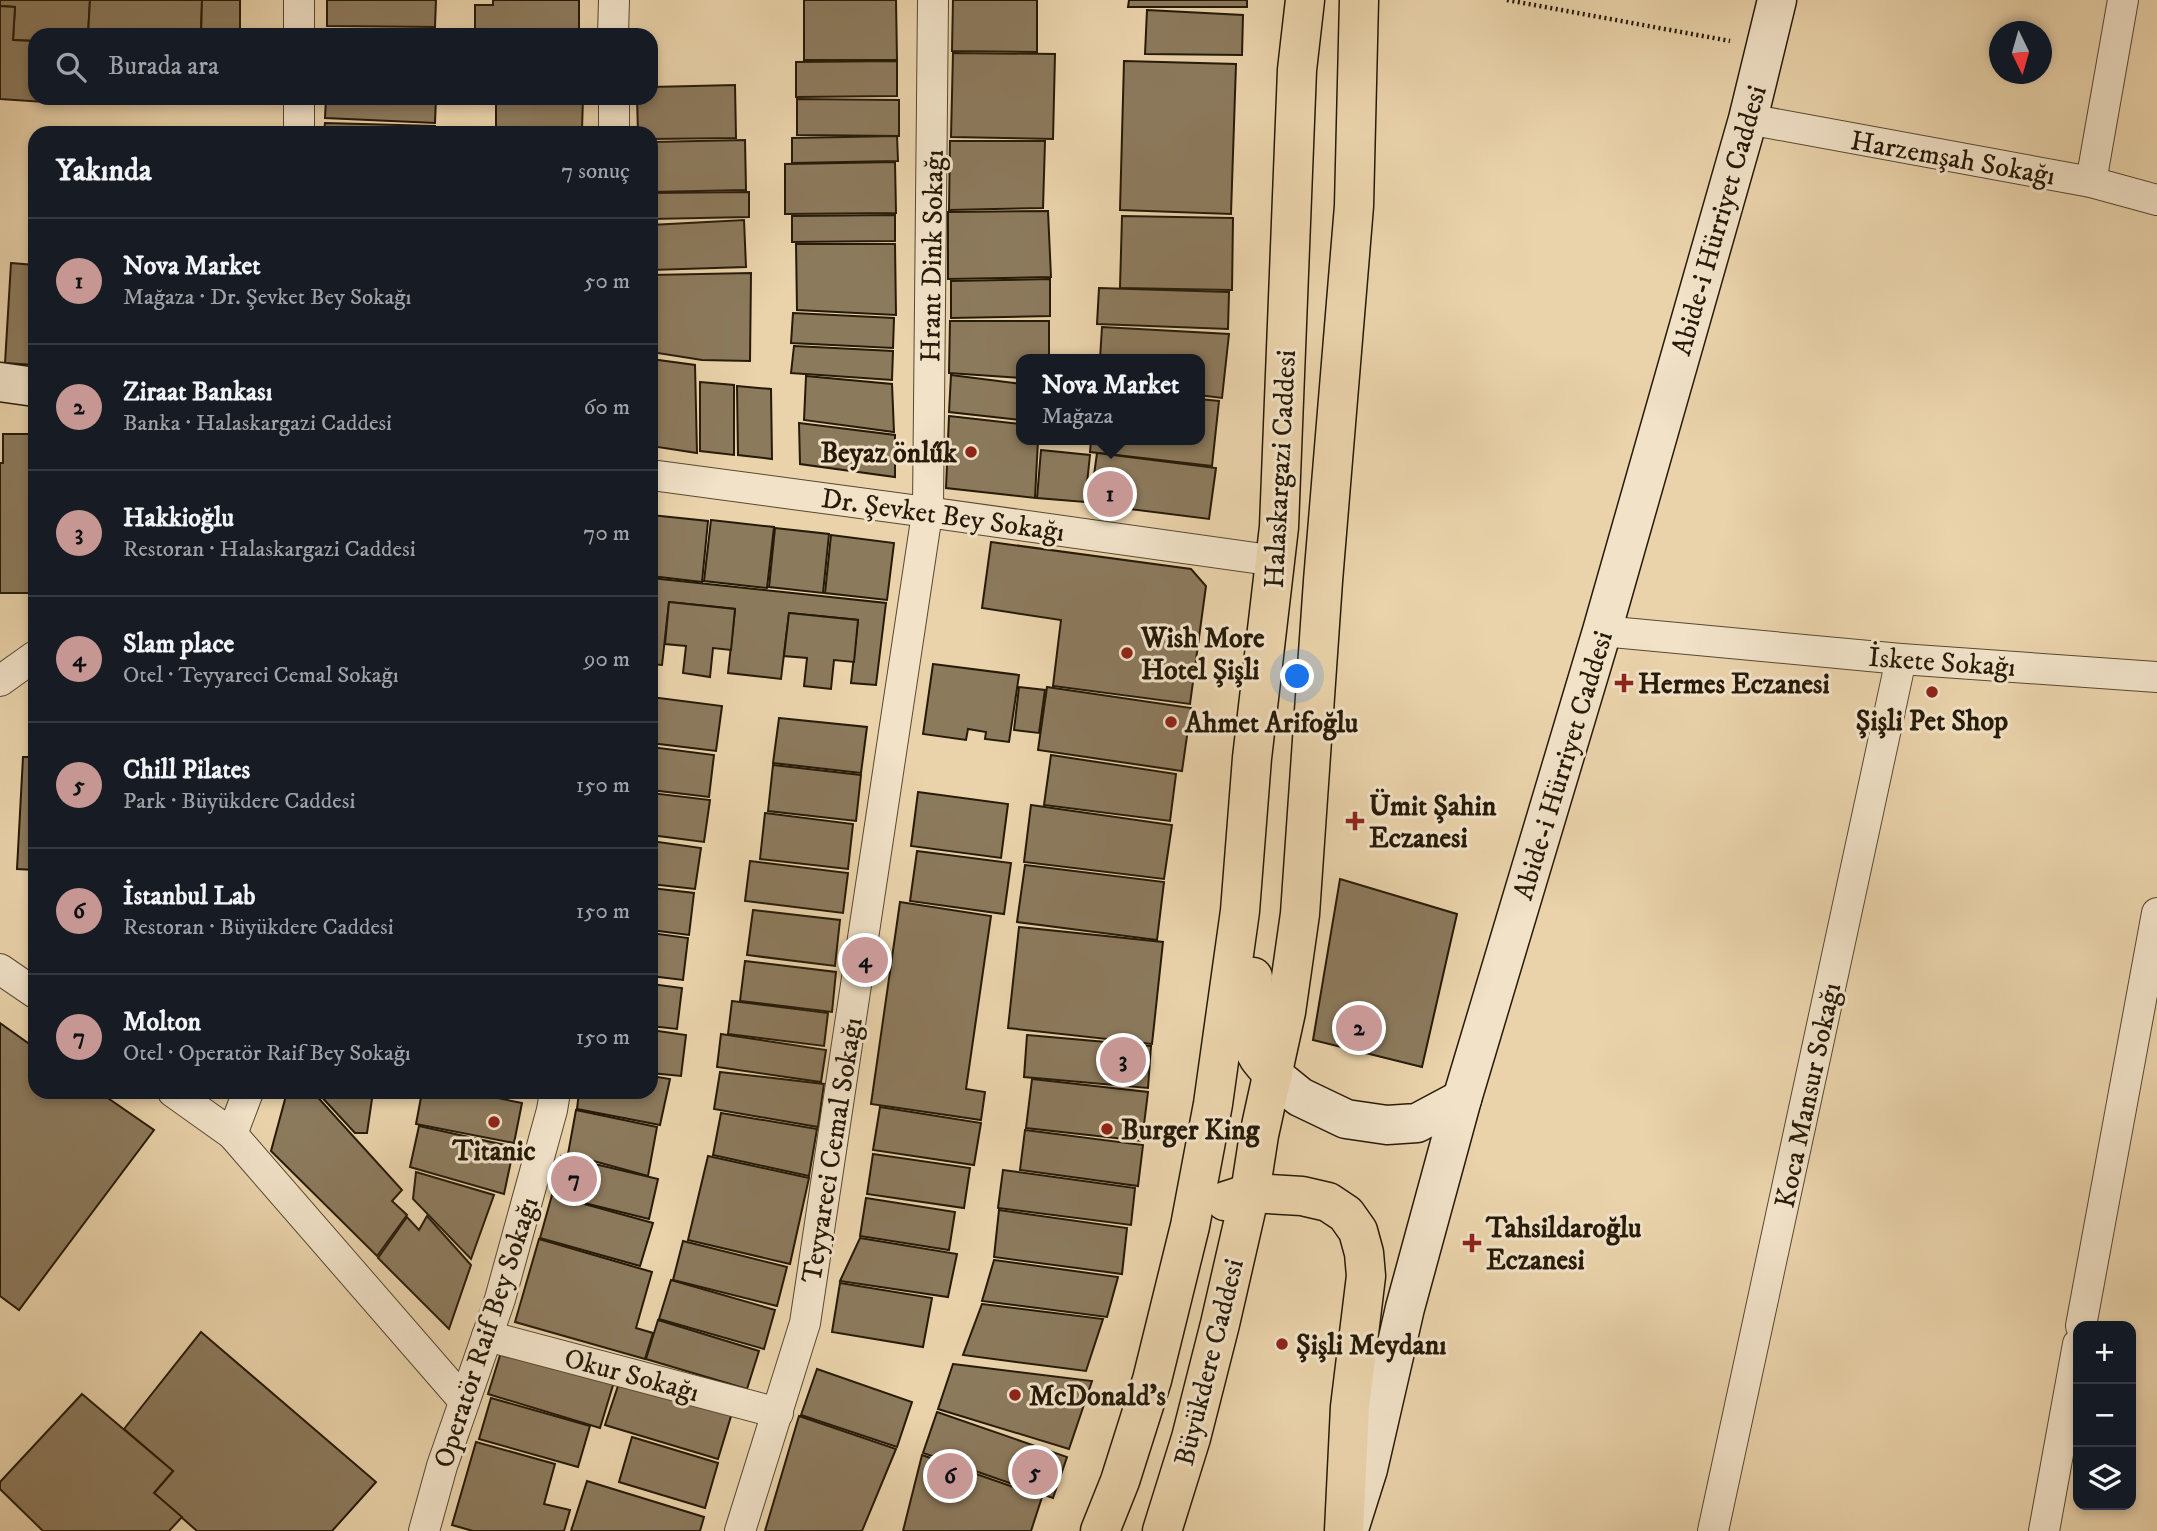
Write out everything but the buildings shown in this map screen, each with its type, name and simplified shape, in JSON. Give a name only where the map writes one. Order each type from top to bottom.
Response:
[{"type":"main road","name":"Halaskargazi Caddesi","points":[[1190,1226],[1213,1104],[1240,911],[1252,758],[1276,561],[1297,70],[1305,0]]},
{"type":"main road","name":"Halaskargazi Caddesi","points":[[1250,1192],[1259,1135],[1286,1012],[1299,926],[1323,581],[1354,206],[1359,0]]},
{"type":"main road","name":"Abide-i Hürriyet Caddesi","points":[[1346,1531],[1368,1469],[1405,1307],[1462,1099],[1602,631],[1748,119],[1777,0]]},
{"type":"main road","points":[[0,382],[28,386]]},
{"type":"main road","points":[[0,405],[28,408]]},
{"type":"main road","points":[[1240,911],[1249,937],[1253,976],[1250,1021],[1252,1040],[1256,1055],[1273,1075],[1300,1097],[1346,1119],[1387,1125],[1417,1123],[1462,1099]]},
{"type":"main road","points":[[1190,1226],[1206,1210],[1250,1192],[1291,1194],[1328,1202],[1346,1214],[1358,1231],[1366,1276],[1350,1407],[1346,1531]]},
{"type":"main road","name":"Büyükdere Caddesi","points":[[1162,1531],[1191,1438],[1250,1192]]},
{"type":"main road","name":"Büyükdere Caddesi","points":[[1100,1531],[1120,1481],[1152,1380],[1190,1226]]},
{"type":"street","points":[[299,0],[299,28]]},
{"type":"street","points":[[613,28],[614,0]]},
{"type":"street","name":"Hrant Dink Sokağı","points":[[928,512],[933,0]]},
{"type":"street","points":[[2091,182],[2123,0]]},
{"type":"street","points":[[299,105],[299,126]]},
{"type":"street","points":[[614,105],[614,126]]},
{"type":"street","name":"Harzemşah Sokağı","points":[[1748,119],[2091,182],[2157,200]]},
{"type":"street","name":"Dr. Şevket Bey Sokağı","points":[[658,476],[1276,561]]},
{"type":"street","name":"Teyyareci Cemal Sokağı","points":[[740,1531],[805,1323],[928,512]]},
{"type":"street","name":"İskete Sokağı","points":[[1602,631],[1901,659],[2157,677]]},
{"type":"street","name":"Koca Mansur Sokağı","points":[[1713,1531],[1901,659]]},
{"type":"street","points":[[0,681],[28,661]]},
{"type":"street","points":[[2082,1321],[2157,913]]},
{"type":"street","points":[[0,969],[28,988]]},
{"type":"street","points":[[183,1099],[232,1134],[464,1401]]},
{"type":"street","points":[[232,1134],[244,1099]]},
{"type":"street","name":"Operatör Raif Bey Sokağı","points":[[424,1531],[442,1466],[500,1299],[554,1099]]},
{"type":"street","name":"Okur Sokağı","points":[[487,1336],[778,1413]]},
{"type":"street","points":[[2044,1531],[2073,1372]]},
{"type":"path","points":[[1507,0],[1718,39]]},
{"type":"place","name":"Beyaz önlűk","points":[[971,452]]},
{"type":"place","name":"Nova Market","points":[[1110,494]]},
{"type":"place","name":"Wish More Hotel Şişli","points":[[1127,653]]},
{"type":"place","name":"Hermes Eczanesi","points":[[1624,683]]},
{"type":"place","name":"Şişli Pet Shop","points":[[1932,692]]},
{"type":"place","name":"Ahmet Arifoğlu","points":[[1171,722]]},
{"type":"place","name":"Ümit Şahin Eczanesi","points":[[1355,821]]},
{"type":"place","name":"Slam place","points":[[865,960]]},
{"type":"place","name":"Ziraat Bankası","points":[[1359,1028]]},
{"type":"place","name":"Hakkioğlu","points":[[1123,1060]]},
{"type":"place","name":"Titanic","points":[[494,1122]]},
{"type":"place","name":"Burger King","points":[[1107,1129]]},
{"type":"place","name":"Molton","points":[[574,1179]]},
{"type":"place","name":"Tahsildaroğlu Eczanesi","points":[[1472,1243]]},
{"type":"place","name":"Şişli Meydanı","points":[[1282,1344]]},
{"type":"place","name":"McDonald's","points":[[1015,1395]]},
{"type":"place","name":"Chill Pilates","points":[[1035,1472]]},
{"type":"place","name":"İstanbul Lab","points":[[950,1476]]}]
